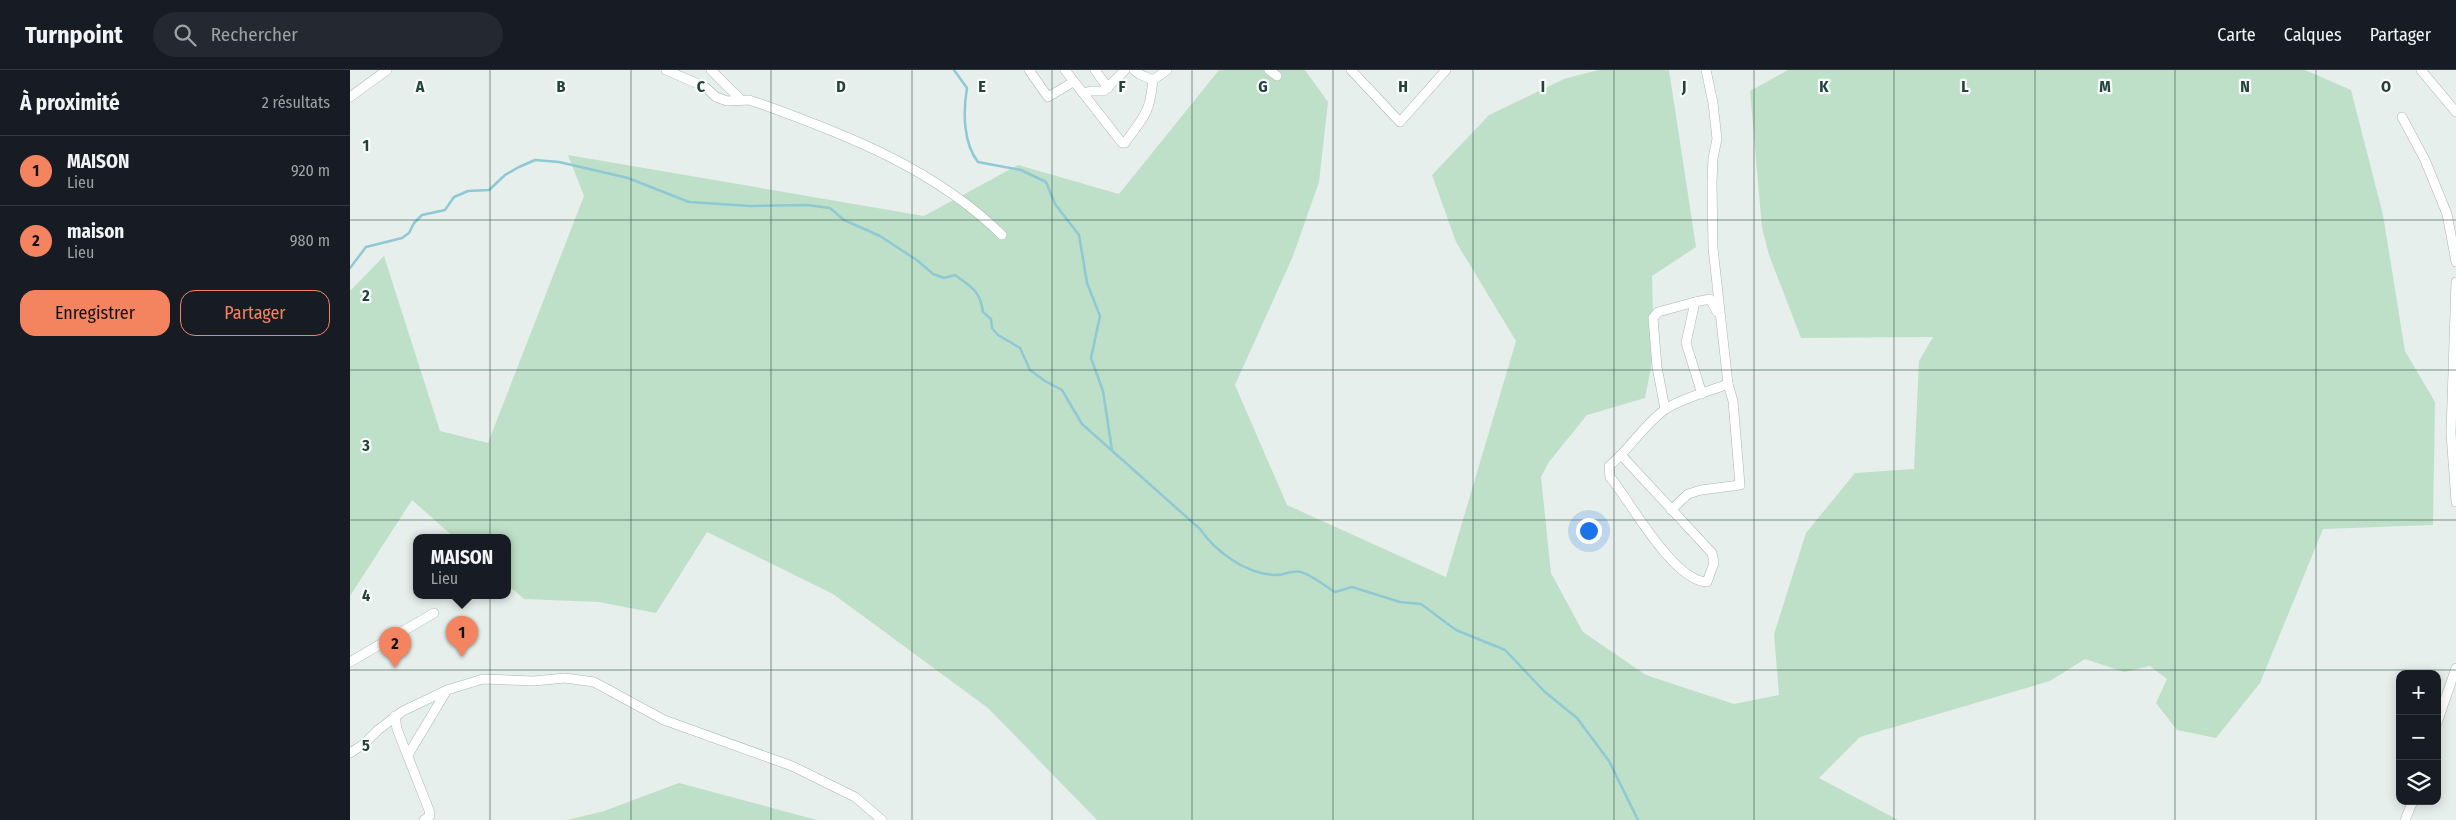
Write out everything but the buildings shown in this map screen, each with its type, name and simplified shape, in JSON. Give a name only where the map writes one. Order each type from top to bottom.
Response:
[{"type":"street","points":[[350,97],[355,89],[386,70]]},
{"type":"street","points":[[666,70],[705,87],[716,97],[727,101],[749,100],[806,120],[877,150],[952,193],[984,217],[1002,235]]},
{"type":"street","points":[[711,70],[741,100]]},
{"type":"street","points":[[1029,70],[1048,98],[1073,82]]},
{"type":"street","points":[[1064,70],[1105,120],[1114,136],[1122,143],[1125,143],[1138,126],[1149,104],[1153,80],[1167,70]]},
{"type":"street","points":[[1095,70],[1108,88]]},
{"type":"street","points":[[1084,94],[1090,91],[1104,91],[1125,70]]},
{"type":"street","points":[[1134,70],[1153,80]]},
{"type":"street","points":[[1269,70],[1277,76]]},
{"type":"street","points":[[1351,70],[1400,122],[1446,70]]},
{"type":"street","points":[[1671,510],[1688,494],[1701,490],[1740,485],[1733,401],[1728,384],[1720,316],[1712,213],[1713,158],[1717,139],[1713,103],[1706,70]]},
{"type":"street","points":[[2421,70],[2456,112]]},
{"type":"street","points":[[2402,117],[2425,160],[2447,214],[2456,262]]},
{"type":"street","points":[[2456,282],[2451,433],[2456,502]]},
{"type":"street","points":[[1665,409],[1657,367],[1653,318],[1658,312],[1710,299],[1720,316]]},
{"type":"street","points":[[1695,302],[1686,343],[1702,394]]},
{"type":"street","points":[[1622,456],[1712,553],[1714,563],[1707,582],[1692,576],[1670,559],[1610,477],[1609,466],[1622,456],[1644,427],[1665,409],[1728,384]]},
{"type":"street","points":[[350,662],[434,613]]},
{"type":"street","points":[[2440,715],[2456,668]]},
{"type":"street","points":[[350,753],[364,744],[395,716],[447,690],[489,678],[534,681],[565,678],[590,680],[664,720],[792,766],[855,797],[882,820]]},
{"type":"street","points":[[408,755],[447,690]]},
{"type":"street","points":[[395,716],[397,728],[429,810],[430,816],[424,820]]},
{"type":"street","points":[[2406,820],[2412,805]]},
{"type":"green space","points":[[1219,70],[1305,70],[1328,102],[1319,182],[1293,256],[1235,385],[1287,505],[1446,577],[1516,341],[1456,242],[1432,175],[1489,115],[1564,79],[1598,70],[1669,70],[1696,247],[1652,276],[1654,352],[1645,398],[1587,415],[1549,462],[1541,477],[1551,573],[1583,632],[1646,675],[1734,704],[1779,695],[1774,634],[1806,533],[1855,473],[1914,469],[1919,361],[1933,337],[1801,338],[1769,255],[1762,228],[1750,91],[1788,70],[2305,70],[2351,90],[2383,215],[2405,351],[2435,402],[2433,525],[2323,529],[2260,683],[2216,738],[2177,730],[2156,703],[2167,679],[2150,666],[2124,672],[2085,659],[2050,681],[1860,737],[1819,778],[1898,820],[1097,820],[988,708],[833,594],[707,532],[656,613],[599,602],[524,599],[511,588],[511,534],[450,534],[412,500],[350,596],[350,291],[384,256],[440,431],[488,443],[584,196],[568,155],[924,216],[1018,165],[1119,194]]},
{"type":"green space","points":[[679,783],[817,820],[567,820],[604,811]]},
{"type":"waterway","points":[[954,70],[967,88],[965,126],[969,146],[978,162],[1021,170],[1046,182],[1055,204],[1079,235],[1087,283],[1100,316],[1091,358],[1103,391],[1112,450]]},
{"type":"waterway","points":[[350,268],[366,247],[402,238],[409,233],[414,223],[422,215],[445,210],[454,197],[468,191],[489,190],[505,175],[535,160],[559,162],[628,178],[689,202],[751,206],[807,205],[830,208],[844,220],[880,236],[918,261],[933,274],[944,278],[955,275],[970,286],[980,299],[983,312],[991,319],[992,328],[998,335],[1020,348],[1030,370],[1062,390],[1082,424],[1200,529],[1214,546],[1233,560],[1253,571],[1264,574],[1278,575],[1294,571],[1305,573],[1335,592],[1352,587],[1400,602],[1421,604],[1456,630],[1505,650],[1545,692],[1577,718],[1609,761],[1638,820]]},
{"type":"place","name":"MAISON","points":[[462,657]]},
{"type":"place","name":"maison","points":[[395,668]]}]
